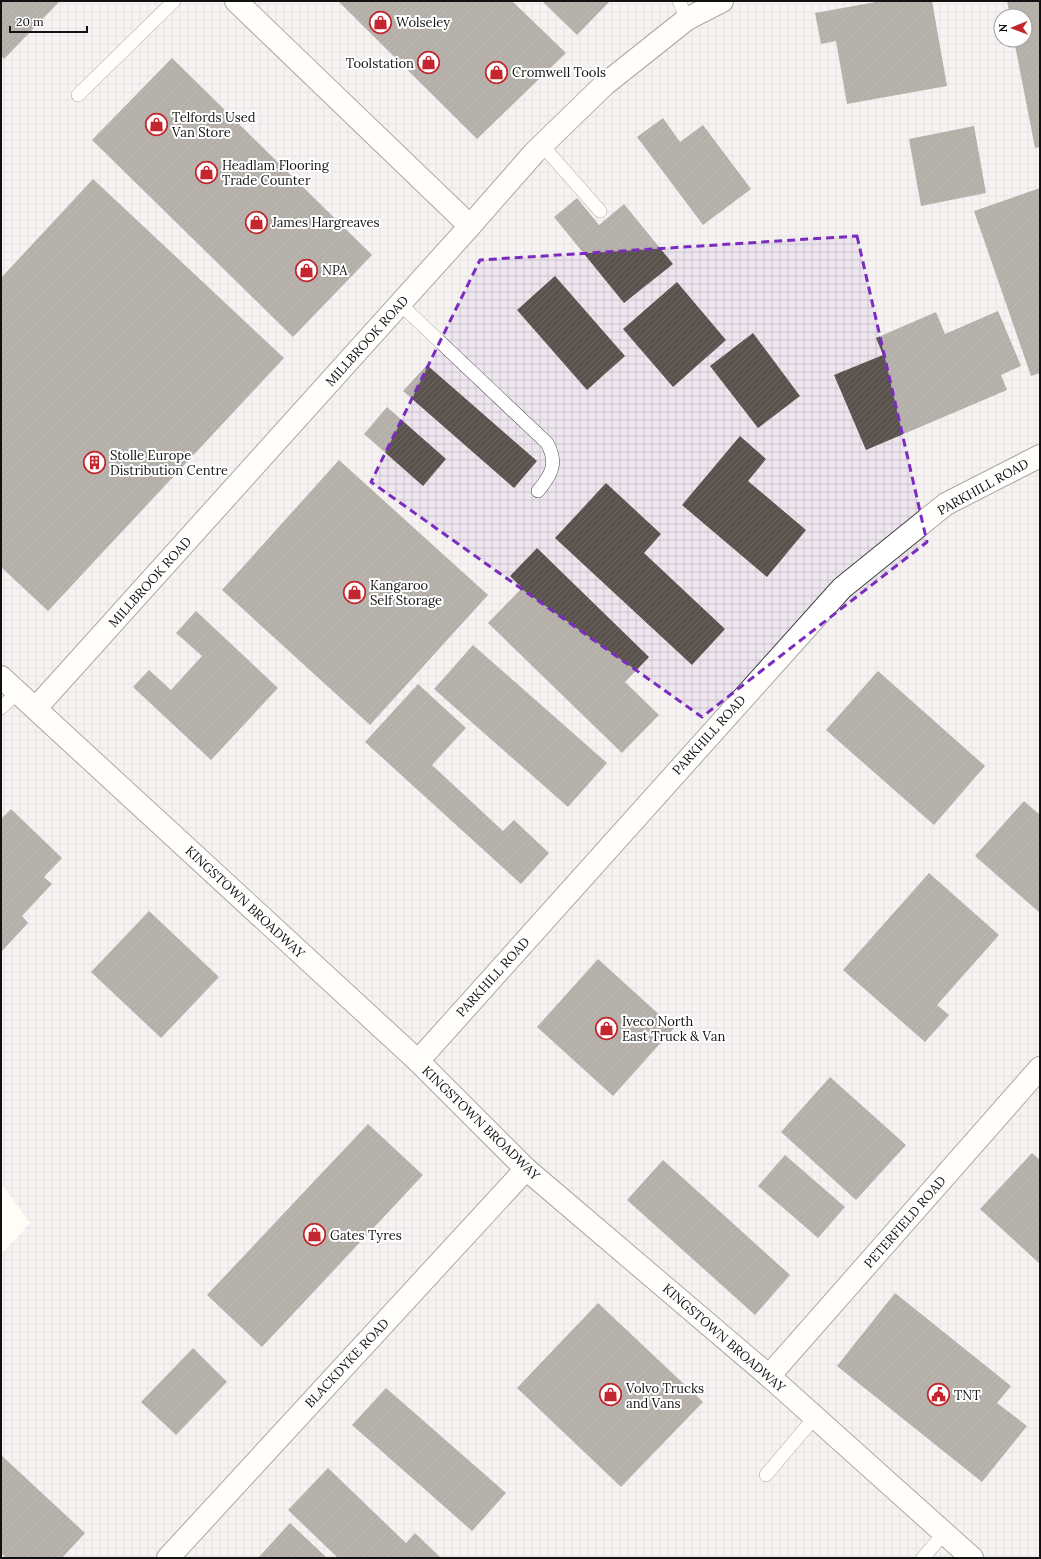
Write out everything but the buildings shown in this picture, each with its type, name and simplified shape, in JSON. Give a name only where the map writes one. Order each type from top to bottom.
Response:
[{"type":"street","points":[[236,1],[470,226]]},
{"type":"street","name":"MILLBROOK ROAD","points":[[36,708],[542,145],[683,10],[722,1]]},
{"type":"street","name":"PARKHILL ROAD","points":[[418,1061],[842,588],[946,504],[1040,456]]},
{"type":"street","name":"KINGSTOWN BROADWAY","points":[[1,677],[418,1061],[526,1169],[769,1376],[972,1558]]},
{"type":"street","name":"PETERFIELD ROAD","points":[[769,1376],[1040,1068]]},
{"type":"street","name":"BLACKDYKE ROAD","points":[[168,1558],[526,1169]]},
{"type":"lane","points":[[78,95],[174,1]]},
{"type":"lane","points":[[542,145],[600,211]]},
{"type":"lane","points":[[400,304],[547,443],[553,453],[553,469],[538,491]]},
{"type":"lane","points":[[1,708],[18,692]]},
{"type":"lane","points":[[766,1475],[815,1417]]},
{"type":"lane","points":[[923,1558],[944,1533]]},
{"type":"highlighted area","points":[[857,236],[927,542],[702,717],[371,482],[480,260]]},
{"type":"shaded area","points":[[1,1],[1040,1],[1040,1558],[1,1558],[1,1254],[30,1223],[1,1183]]},
{"type":"place","name":"Wolseley","points":[[380,22]]},
{"type":"place","name":"Toolstation","points":[[429,63]]},
{"type":"place","name":"Cromwell Tools","points":[[497,72]]},
{"type":"place","name":"Telfords Used Van Store","points":[[156,124]]},
{"type":"place","name":"Headlam Flooring Trade Counter","points":[[206,172]]},
{"type":"place","name":"James Hargreaves","points":[[257,222]]},
{"type":"place","name":"NPA","points":[[306,270]]},
{"type":"place","name":"Stolle Europe Distribution Centre","points":[[94,462]]},
{"type":"place","name":"Kangaroo Self Storage","points":[[355,592]]},
{"type":"place","name":"Iveco North East Truck & Van","points":[[606,1028]]},
{"type":"place","name":"Gates Tyres","points":[[315,1235]]},
{"type":"place","name":"Volvo Trucks and Vans","points":[[610,1395]]},
{"type":"place","name":"TNT","points":[[939,1395]]}]
